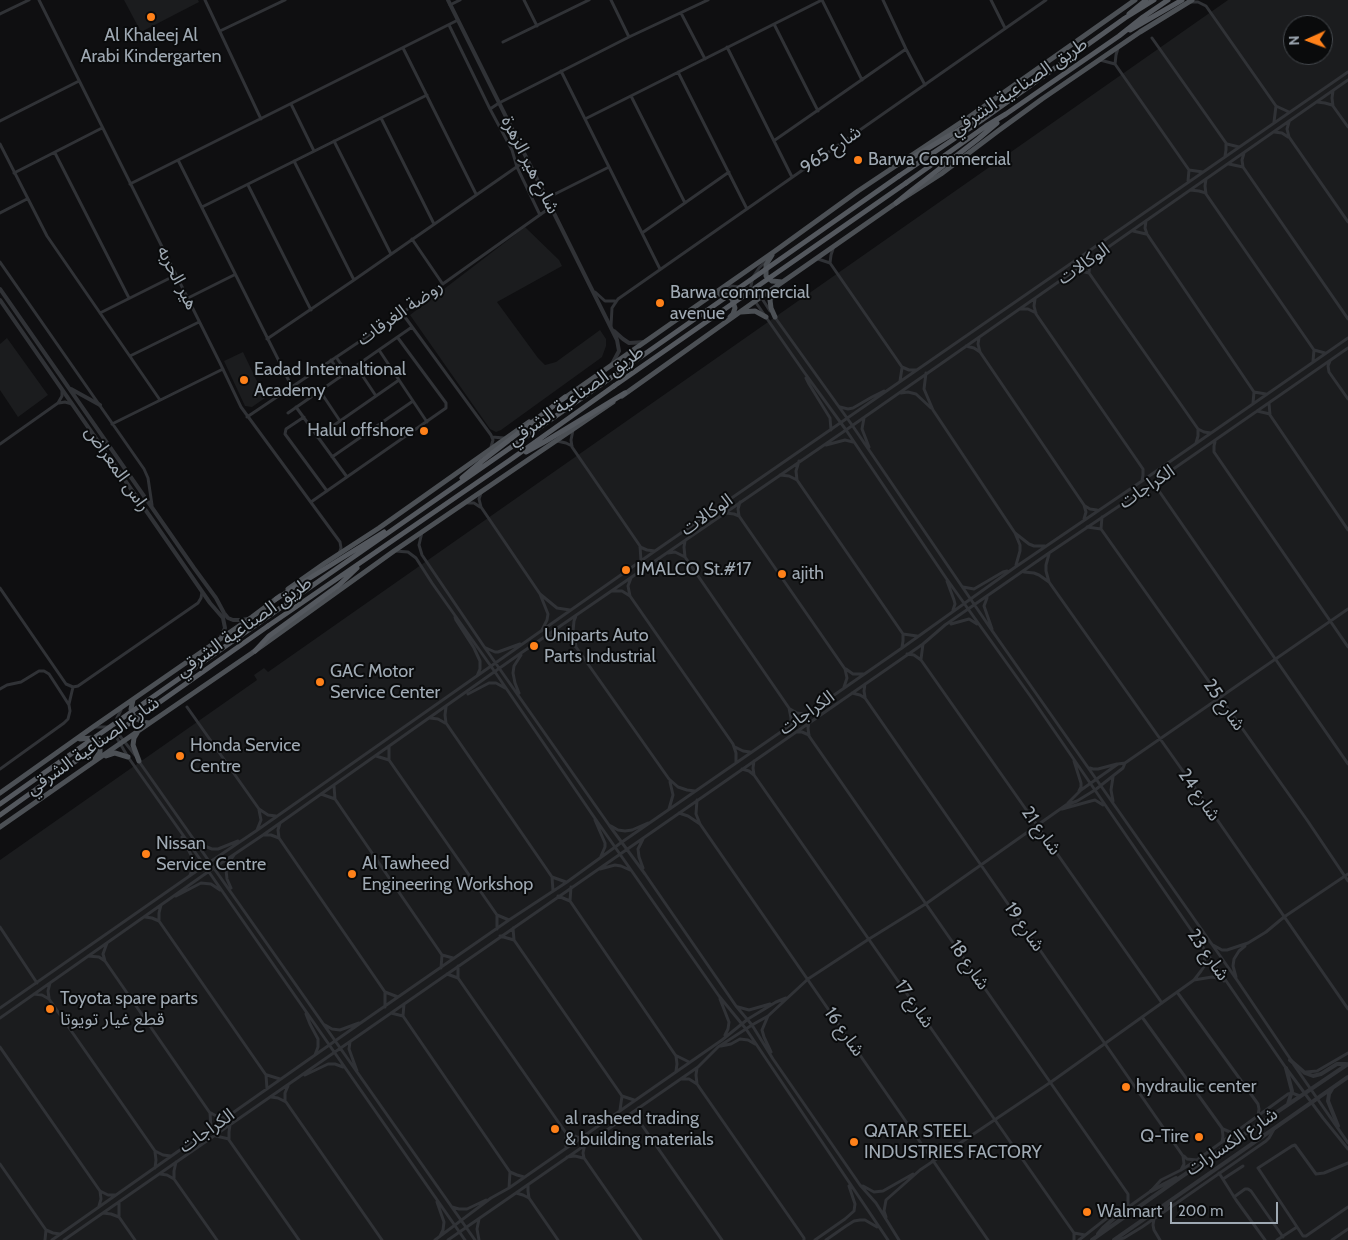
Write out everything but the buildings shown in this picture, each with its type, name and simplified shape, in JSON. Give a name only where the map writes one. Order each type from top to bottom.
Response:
[{"type":"highway","points":[[1125,18],[1146,0]]},
{"type":"highway","name":"طريق الصناعية الشرقي","points":[[0,804],[1125,18],[1154,0]]},
{"type":"highway","name":"طريق الصناعية الشرقي","points":[[0,814],[268,626],[510,460],[986,126],[1119,36],[1168,0]]},
{"type":"highway","points":[[1119,36],[1182,0]]},
{"type":"highway","points":[[900,164],[1001,106]]},
{"type":"highway","points":[[896,203],[978,139],[1006,114]]},
{"type":"highway","points":[[510,460],[546,441],[625,393]]},
{"type":"highway","points":[[451,489],[482,461],[565,398]]},
{"type":"highway","points":[[276,599],[409,518]]},
{"type":"highway","points":[[255,651],[269,636],[339,585],[365,560]]},
{"type":"main road","name":"طريق الصناعية الشرقي","points":[[276,599],[299,580],[379,528],[506,437],[646,342],[858,191],[969,117],[1135,0]]},
{"type":"main road","name":"طريق الصناعية الشرقي","points":[[422,532],[598,414],[755,301],[896,203],[942,174],[1020,115],[1119,46],[1191,1]]},
{"type":"main road","points":[[775,251],[766,265],[765,273],[769,280],[783,282]]},
{"type":"main road","points":[[774,317],[770,300],[773,292],[783,282]]},
{"type":"main road","points":[[713,294],[726,294],[734,302],[734,311],[726,322]]},
{"type":"main road","points":[[738,313],[747,310],[755,311],[766,317]]},
{"type":"main road","name":"شارع الصناعية الشرقي","points":[[0,827],[255,651],[422,532]]},
{"type":"main road","name":"شارع الصناعية الشرقي","points":[[0,794],[276,599]]},
{"type":"main road","points":[[133,699],[131,709],[134,718],[149,723]]},
{"type":"main road","points":[[139,761],[133,741],[141,728]]},
{"type":"main road","points":[[75,740],[89,737],[95,739],[98,743],[100,752],[87,766]]},
{"type":"main road","points":[[100,757],[115,753],[128,757]]},
{"type":"street","points":[[0,14],[29,0]]},
{"type":"street","name":"هير الحربه","points":[[39,0],[241,407],[340,542]]},
{"type":"street","points":[[205,0],[261,118]]},
{"type":"street","points":[[220,32],[285,0]]},
{"type":"street","name":"شارع هير الزهرة","points":[[448,0],[612,328],[619,348],[611,366]]},
{"type":"street","points":[[450,5],[460,0]]},
{"type":"street","points":[[524,0],[537,26]]},
{"type":"street","points":[[503,42],[589,0]]},
{"type":"street","points":[[611,0],[629,38]]},
{"type":"street","points":[[490,109],[499,102],[561,71],[708,0]]},
{"type":"street","points":[[585,119],[822,0],[862,80]]},
{"type":"street","points":[[883,0],[925,84]]},
{"type":"street","points":[[991,0],[1005,28]]},
{"type":"street","name":"شارع 965","points":[[616,301],[1046,0]]},
{"type":"street","points":[[1204,0],[1206,6],[1276,106],[1290,112]]},
{"type":"street","points":[[1191,1],[1206,6]]},
{"type":"street","points":[[681,13],[705,59]]},
{"type":"street","points":[[130,184],[458,20]]},
{"type":"street","points":[[774,24],[818,111]]},
{"type":"street","points":[[449,25],[512,150],[517,167],[540,215]]},
{"type":"street","points":[[1152,38],[1226,143],[1224,157]]},
{"type":"street","points":[[1119,46],[1116,64],[1190,170],[1188,183]]},
{"type":"street","points":[[728,47],[792,177]]},
{"type":"street","points":[[403,48],[476,194]]},
{"type":"street","points":[[774,140],[906,49]]},
{"type":"street","points":[[1100,60],[1116,64]]},
{"type":"street","points":[[561,71],[660,269]]},
{"type":"street","points":[[678,72],[747,208]]},
{"type":"street","name":"الوكالات","points":[[0,1008],[641,561],[1348,72]]},
{"type":"street","name":"الوكالات","points":[[0,1018],[208,871],[263,835],[546,636],[846,430],[1348,80]]},
{"type":"street","points":[[0,121],[79,81]]},
{"type":"street","points":[[1333,91],[1333,106]]},
{"type":"street","points":[[202,207],[427,95]]},
{"type":"street","points":[[630,96],[685,203]]},
{"type":"street","points":[[1317,102],[1325,102],[1333,106],[1348,127]]},
{"type":"street","points":[[291,104],[314,151]]},
{"type":"street","points":[[1274,123],[1276,106]]},
{"type":"street","points":[[381,118],[434,224]]},
{"type":"street","points":[[1289,121],[1287,129],[1289,137],[1348,222]]},
{"type":"street","points":[[14,173],[102,128]]},
{"type":"street","points":[[1274,132],[1282,133],[1289,137]]},
{"type":"street","points":[[334,142],[390,254]]},
{"type":"street","points":[[1226,143],[1239,147]]},
{"type":"street","points":[[0,144],[47,236],[160,400]]},
{"type":"street","points":[[55,153],[129,298]]},
{"type":"street","points":[[1244,153],[1243,167],[1348,319]]},
{"type":"street","points":[[267,339],[528,159]]},
{"type":"street","points":[[178,160],[292,388]]},
{"type":"street","points":[[294,162],[354,280]]},
{"type":"street","points":[[1228,164],[1236,164],[1243,167]]},
{"type":"street","points":[[547,198],[609,167]]},
{"type":"street","points":[[1190,170],[1203,172]]},
{"type":"street","points":[[642,233],[729,172]]},
{"type":"street","points":[[1206,179],[1206,194],[1314,350],[1313,362]]},
{"type":"street","points":[[248,184],[310,310]]},
{"type":"street","points":[[1190,190],[1198,190],[1206,194]]},
{"type":"street","points":[[0,213],[27,199]]},
{"type":"street","name":"روضة الغرقات","points":[[247,417],[402,313],[551,207]]},
{"type":"street","points":[[1146,221],[1145,228],[1147,234],[1254,392],[1267,394]]},
{"type":"street","points":[[1132,230],[1147,234]]},
{"type":"street","points":[[412,239],[442,284]]},
{"type":"street","points":[[830,263],[834,247]]},
{"type":"street","points":[[750,290],[755,272],[775,251]]},
{"type":"street","points":[[817,258],[830,263],[902,367],[909,370],[917,370]]},
{"type":"street","points":[[1091,259],[1089,273],[1198,429],[1204,432],[1212,432]]},
{"type":"street","name":"راس المعراض","points":[[0,262],[146,473],[152,508]]},
{"type":"street","points":[[1075,270],[1089,273]]},
{"type":"street","points":[[100,313],[176,275]]},
{"type":"street","points":[[188,298],[234,275]]},
{"type":"street","name":"شارع 23","points":[[721,289],[735,286],[750,290],[761,297],[871,452],[993,632],[1237,980],[1348,1143]]},
{"type":"street","points":[[592,289],[605,300],[616,301],[612,308],[612,328]]},
{"type":"street","name":"راس المعراض","points":[[0,290],[216,598],[224,614],[231,619],[241,620],[252,617]]},
{"type":"street","name":"شارع 23","points":[[750,290],[752,297],[856,443],[968,610],[1032,697],[1286,1068],[1348,1149]]},
{"type":"street","points":[[1036,298],[1034,306],[1036,314],[1143,468],[1144,475],[1142,481]]},
{"type":"street","name":"راس المعراض","points":[[0,300],[210,603],[225,621],[225,628],[220,639]]},
{"type":"street","points":[[1020,309],[1028,309],[1036,314]]},
{"type":"street","points":[[402,313],[492,437],[491,448]]},
{"type":"street","points":[[130,356],[199,322]]},
{"type":"street","points":[[288,413],[412,327]]},
{"type":"street","name":"شارع هير الزهرة","points":[[612,328],[627,342],[632,344],[646,342]]},
{"type":"street","points":[[979,337],[980,352],[1084,505],[1086,512],[1084,520]]},
{"type":"street","points":[[310,502],[445,410],[446,404],[398,338]]},
{"type":"street","name":"الكراجات","points":[[52,1240],[497,928],[865,674],[1045,546],[1348,338]]},
{"type":"street","points":[[966,346],[980,352]]},
{"type":"street","name":"الكراجات","points":[[300,1077],[458,965],[908,654],[945,625],[1348,348]]},
{"type":"street","points":[[379,350],[428,422]]},
{"type":"street","points":[[1314,350],[1326,353]]},
{"type":"street","points":[[336,356],[347,372]]},
{"type":"street","points":[[331,360],[342,376]]},
{"type":"street","points":[[1330,360],[1329,372],[1348,400]]},
{"type":"street","points":[[356,366],[376,396]]},
{"type":"street","points":[[899,383],[902,367]]},
{"type":"street","points":[[112,424],[223,369]]},
{"type":"street","points":[[1318,369],[1329,372]]},
{"type":"street","name":"شارع 23","points":[[804,372],[809,384],[830,418],[830,430]]},
{"type":"street","points":[[926,373],[924,389],[933,410],[1015,533],[1020,545],[1020,551],[1014,568]]},
{"type":"street","points":[[318,437],[399,380]]},
{"type":"street","points":[[67,387],[100,405]]},
{"type":"street","points":[[0,444],[58,403],[62,396],[62,388]]},
{"type":"street","name":"الوكالات","points":[[839,407],[854,408],[872,396],[892,388]]},
{"type":"street","points":[[320,391],[340,420]]},
{"type":"street","points":[[897,394],[908,392],[916,394],[933,410]]},
{"type":"street","points":[[1253,404],[1254,392]]},
{"type":"street","points":[[332,457],[413,400]]},
{"type":"street","points":[[58,403],[72,404]]},
{"type":"street","points":[[1269,403],[1270,415],[1348,530]]},
{"type":"street","points":[[296,407],[347,477]]},
{"type":"street","points":[[1257,411],[1270,415]]},
{"type":"street","name":"شارع 23","points":[[865,416],[862,422],[862,429],[871,452]]},
{"type":"street","points":[[304,417],[286,429],[284,433],[327,491]]},
{"type":"street","points":[[1196,443],[1198,429]]},
{"type":"street","points":[[573,430],[572,447],[640,546],[655,552]]},
{"type":"street","points":[[492,437],[506,437]]},
{"type":"street","name":"الوكالات","points":[[820,447],[845,440],[856,443]]},
{"type":"street","points":[[1216,440],[1214,452],[1348,647]]},
{"type":"street","points":[[556,441],[563,442],[572,447]]},
{"type":"street","points":[[1201,450],[1214,452]]},
{"type":"street","points":[[799,461],[796,471],[797,480],[903,634],[902,648]]},
{"type":"street","points":[[1143,468],[1155,472]]},
{"type":"street","points":[[780,475],[789,476],[797,480]]},
{"type":"street","points":[[1160,478],[1158,484],[1159,491],[1348,764]]},
{"type":"street","points":[[1146,488],[1159,491]]},
{"type":"street","points":[[483,490],[479,500],[481,508],[540,594],[548,614],[542,630]]},
{"type":"street","points":[[462,504],[472,502],[481,508]]},
{"type":"street","points":[[740,502],[739,516],[845,669],[847,678],[843,688]]},
{"type":"street","points":[[1084,505],[1090,509],[1098,510]]},
{"type":"street","points":[[725,513],[739,516]]},
{"type":"street","points":[[1087,527],[1101,529],[1103,516]]},
{"type":"street","name":"شارع 25","points":[[1101,529],[1346,875],[1348,881]]},
{"type":"street","points":[[422,532],[419,540],[422,555],[736,1006],[748,1019],[860,1185],[876,1203],[899,1240]]},
{"type":"street","points":[[1015,533],[1029,544],[1045,546]]},
{"type":"street","points":[[685,541],[685,557],[790,708],[797,713],[806,714]]},
{"type":"street","points":[[338,554],[341,548],[340,542],[354,544]]},
{"type":"street","points":[[640,546],[641,561]]},
{"type":"street","points":[[394,551],[408,552],[416,558],[719,996],[742,1023],[888,1240]]},
{"type":"street","points":[[667,553],[675,552],[685,557]]},
{"type":"street","points":[[1049,553],[1046,565],[1049,582]]},
{"type":"street","name":"الكراجات","points":[[962,587],[974,589],[1003,572],[1010,571]]},
{"type":"street","points":[[1022,572],[1040,575],[1049,582]]},
{"type":"street","points":[[630,596],[628,586],[631,577]]},
{"type":"street","name":"شارع 23","points":[[946,578],[955,604],[953,612]]},
{"type":"street","name":"شارع 24","points":[[1049,582],[1348,1009]]},
{"type":"street","points":[[0,588],[66,684],[73,687],[78,686],[198,603],[202,591]]},
{"type":"street","points":[[612,591],[622,591],[630,596],[733,744],[740,750],[752,752]]},
{"type":"street","points":[[540,594],[557,608],[571,610]]},
{"type":"street","name":"شارع 23","points":[[988,596],[984,606],[993,632]]},
{"type":"street","points":[[198,603],[210,603],[216,598]]},
{"type":"street","points":[[1088,767],[1093,770],[1125,763],[1348,609]]},
{"type":"street","points":[[454,614],[480,661],[480,669],[476,677]]},
{"type":"street","points":[[576,616],[572,631],[576,647]]},
{"type":"street","name":"الكراجات","points":[[945,625],[969,619],[980,626]]},
{"type":"street","points":[[903,634],[918,636]]},
{"type":"street","points":[[546,636],[565,638],[576,647],[668,779],[673,795],[668,811]]},
{"type":"street","name":"الوكالات","points":[[486,648],[498,652],[523,643]]},
{"type":"street","points":[[921,660],[922,644]]},
{"type":"street","points":[[522,654],[514,666],[513,673],[515,683],[523,700]]},
{"type":"street","points":[[908,654],[914,655],[921,660]]},
{"type":"street","name":"شارع 21","points":[[921,660],[1162,1003]]},
{"type":"street","points":[[845,669],[853,674],[865,674]]},
{"type":"street","points":[[0,689],[7,684],[21,682],[38,671],[44,671],[49,674],[69,705]]},
{"type":"street","name":"الوكالات","points":[[461,696],[489,683],[496,683],[508,690]]},
{"type":"street","points":[[865,684],[865,698]]},
{"type":"street","points":[[0,769],[64,724],[69,715],[73,687]]},
{"type":"street","points":[[852,692],[865,698]]},
{"type":"street","name":"شارع 19","points":[[865,698],[1184,1156]]},
{"type":"street","points":[[113,729],[122,707]]},
{"type":"street","points":[[187,707],[259,809],[268,815],[278,815]]},
{"type":"street","points":[[446,707],[446,723],[552,877],[553,891]]},
{"type":"street","points":[[790,708],[790,725]]},
{"type":"street","points":[[430,718],[446,723]]},
{"type":"street","points":[[809,736],[808,728],[810,722]]},
{"type":"street","points":[[93,727],[113,729],[139,761],[475,1240]]},
{"type":"street","points":[[793,733],[802,732],[809,736]]},
{"type":"street","name":"شارع 18","points":[[809,736],[1050,1082],[1132,1196]]},
{"type":"street","points":[[122,742],[128,757],[465,1240]]},
{"type":"street","points":[[733,744],[736,763]]},
{"type":"street","points":[[389,747],[389,760],[497,915],[509,920]]},
{"type":"street","points":[[376,756],[389,760]]},
{"type":"street","name":"شارع 23","points":[[1073,758],[1081,783],[1078,792]]},
{"type":"street","points":[[754,761],[754,775]]},
{"type":"street","points":[[1066,805],[1078,801],[1101,786],[1123,768],[1125,763]]},
{"type":"street","points":[[448,1240],[698,1067],[718,1047],[768,1016],[808,979],[926,903],[1060,810],[1078,792],[1118,764]]},
{"type":"street","name":"شارع 17","points":[[742,769],[754,775],[1074,1233]]},
{"type":"street","points":[[1113,776],[1111,790],[1114,804]]},
{"type":"street","points":[[668,779],[682,789],[696,790]]},
{"type":"street","points":[[334,785],[335,799],[442,955],[454,959]]},
{"type":"street","points":[[321,794],[335,799]]},
{"type":"street","points":[[698,800],[696,810],[700,824]]},
{"type":"street","points":[[1060,810],[1095,800],[1106,807]]},
{"type":"street","points":[[256,831],[261,820],[259,809]]},
{"type":"street","points":[[677,814],[686,814],[700,824]]},
{"type":"street","points":[[594,817],[604,843],[604,850],[599,858]]},
{"type":"street","name":"الكراجات","points":[[609,825],[618,830],[625,831],[653,821]]},
{"type":"street","points":[[281,822],[278,830],[279,838],[386,992],[399,997]]},
{"type":"street","name":"شارع 16","points":[[700,824],[988,1240]]},
{"type":"street","points":[[179,829],[194,861],[189,876]]},
{"type":"street","points":[[645,874],[638,849],[647,834]]},
{"type":"street","points":[[263,835],[279,838]]},
{"type":"street","name":"الوكالات","points":[[196,842],[212,849],[218,849],[243,840]]},
{"type":"street","points":[[236,898],[226,875],[227,865],[238,851]]},
{"type":"street","name":"الكراجات","points":[[595,871],[615,865],[632,871]]},
{"type":"street","points":[[1210,944],[1231,950],[1248,943],[1346,875]]},
{"type":"street","points":[[552,877],[566,882]]},
{"type":"street","name":"الوكالات","points":[[170,898],[205,883],[215,886],[224,894]]},
{"type":"street","points":[[570,901],[571,888]]},
{"type":"street","points":[[558,896],[570,901],[676,1056],[678,1064],[676,1072]]},
{"type":"street","points":[[159,921],[161,905]]},
{"type":"street","points":[[497,915],[497,928]]},
{"type":"street","points":[[144,917],[159,921],[266,1075],[267,1089]]},
{"type":"street","points":[[0,927],[37,983]]},
{"type":"street","points":[[513,927],[514,940],[622,1096],[634,1100]]},
{"type":"street","points":[[500,936],[514,940]]},
{"type":"street","points":[[105,961],[104,950],[107,943]]},
{"type":"street","points":[[1237,980],[1233,966],[1234,959],[1248,943]]},
{"type":"street","points":[[889,1224],[884,1211],[886,1200],[920,1170],[1050,1082],[1194,980],[1205,965],[1203,948]]},
{"type":"street","points":[[441,968],[442,955]]},
{"type":"street","points":[[87,956],[99,957],[105,961],[210,1113],[218,1117],[227,1118]]},
{"type":"street","points":[[458,965],[458,978],[566,1133],[566,1148]]},
{"type":"street","points":[[447,974],[458,978]]},
{"type":"street","points":[[1194,980],[1207,977],[1217,978],[1222,979],[1229,986]]},
{"type":"street","points":[[49,999],[50,983]]},
{"type":"street","points":[[385,1007],[386,992]]},
{"type":"street","points":[[1177,992],[1258,1104],[1258,1116]]},
{"type":"street","points":[[34,994],[42,995],[49,999],[155,1151],[163,1155],[172,1156]]},
{"type":"street","points":[[719,996],[729,1022],[728,1029],[722,1040]]},
{"type":"street","points":[[736,1006],[749,1010],[787,998]]},
{"type":"street","points":[[451,1206],[459,1209],[468,1209],[509,1188],[722,1040],[742,1023],[776,1002]]},
{"type":"street","points":[[404,1003],[403,1016],[510,1172],[524,1177]]},
{"type":"street","points":[[306,1011],[318,1039],[315,1056]]},
{"type":"street","points":[[390,1013],[403,1016]]},
{"type":"street","points":[[768,1016],[763,1026],[763,1034],[774,1060]]},
{"type":"street","points":[[1142,1017],[1222,1128],[1224,1136],[1222,1142]]},
{"type":"street","name":"الكراجات","points":[[323,1024],[332,1029],[340,1030],[362,1022]]},
{"type":"street","points":[[718,1047],[731,1044],[740,1039],[756,1044]]},
{"type":"street","points":[[350,1042],[349,1049],[358,1074]]},
{"type":"street","points":[[0,1047],[100,1191],[99,1207]]},
{"type":"street","points":[[1306,1072],[1317,1071],[1348,1053]]},
{"type":"street","points":[[676,1056],[689,1062]]},
{"type":"street","points":[[1290,1060],[1313,1076],[1337,1064],[1348,1064]]},
{"type":"street","name":"الكراجات","points":[[64,1240],[288,1084],[328,1064],[335,1064],[345,1068]]},
{"type":"street","name":"شارع الكسارات","points":[[1094,1239],[1181,1177],[1348,1064]]},
{"type":"street","points":[[697,1084],[696,1075],[698,1067]]},
{"type":"street","points":[[1286,1068],[1292,1086],[1292,1093],[1287,1105]]},
{"type":"street","points":[[266,1075],[282,1079]]},
{"type":"street","name":"شارع الكسارات","points":[[1115,1240],[1348,1077]]},
{"type":"street","points":[[679,1080],[689,1079],[697,1084],[804,1239],[809,1240]]},
{"type":"street","points":[[288,1084],[285,1093],[286,1102],[382,1240]]},
{"type":"street","points":[[1337,1084],[1329,1094],[1328,1101],[1338,1126]]},
{"type":"street","points":[[1151,1191],[1162,1180],[1198,1160],[1288,1094],[1292,1093],[1300,1096]]},
{"type":"street","points":[[620,1111],[622,1096]]},
{"type":"street","points":[[270,1097],[286,1102]]},
{"type":"street","points":[[638,1108],[639,1120],[722,1240]]},
{"type":"street","points":[[210,1113],[211,1128]]},
{"type":"street","points":[[626,1116],[639,1120]]},
{"type":"street","points":[[229,1140],[231,1124]]},
{"type":"street","points":[[1115,1240],[1124,1238],[1142,1227],[1266,1141],[1275,1127]]},
{"type":"street","points":[[1222,1128],[1230,1132],[1237,1132]]},
{"type":"street","points":[[566,1133],[580,1138]]},
{"type":"street","points":[[214,1136],[222,1136],[229,1140],[299,1240]]},
{"type":"street","points":[[585,1144],[584,1158],[641,1240]]},
{"type":"street","points":[[1348,1163],[1324,1173],[1316,1174],[1295,1145],[1258,1168],[1303,1236],[1306,1236],[1348,1207]]},
{"type":"street","points":[[154,1168],[156,1160],[155,1151]]},
{"type":"street","points":[[1184,1156],[1187,1159],[1198,1160]]},
{"type":"street","points":[[1181,1170],[1184,1164],[1184,1156]]},
{"type":"street","points":[[566,1157],[584,1158]]},
{"type":"street","points":[[174,1179],[176,1162]]},
{"type":"street","points":[[0,1164],[46,1230],[61,1234]]},
{"type":"street","points":[[1224,1179],[1243,1166]]},
{"type":"street","points":[[860,1185],[874,1192],[883,1191],[920,1170]]},
{"type":"street","points":[[509,1188],[510,1172]]},
{"type":"street","points":[[160,1174],[174,1179],[217,1240]]},
{"type":"street","points":[[1219,1174],[1265,1240]]},
{"type":"street","points":[[1094,1239],[1103,1228],[1126,1208],[1151,1191],[1181,1177]]},
{"type":"street","points":[[816,1240],[845,1220],[854,1211],[855,1204],[846,1178]]},
{"type":"street","points":[[529,1184],[529,1198],[558,1240]]},
{"type":"street","points":[[1234,1197],[1245,1189],[1251,1191],[1283,1237]]},
{"type":"street","points":[[100,1191],[116,1195]]},
{"type":"street","points":[[516,1193],[529,1198]]},
{"type":"street","points":[[1126,1208],[1132,1196],[1141,1198]]},
{"type":"street","points":[[434,1240],[491,1198]]},
{"type":"street","points":[[436,1199],[444,1222],[440,1237]]},
{"type":"street","points":[[120,1201],[119,1217],[135,1240]]},
{"type":"street","points":[[1160,1214],[1170,1201]]},
{"type":"street","points":[[103,1213],[119,1217]]},
{"type":"street","points":[[1079,1240],[1107,1218],[1120,1213]]},
{"type":"street","points":[[479,1240],[476,1229],[480,1217]]},
{"type":"street","points":[[1154,1219],[1152,1225],[1160,1240]]},
{"type":"street","points":[[826,1240],[846,1226],[860,1220],[866,1220],[882,1231]]},
{"type":"street","points":[[1142,1227],[1154,1230]]},
{"type":"street","points":[[1277,1240],[1297,1227]]},
{"type":"street","points":[[1332,1240],[1348,1229]]},
{"type":"street","points":[[45,1240],[46,1230]]},
{"type":"street","points":[[1074,1240],[1074,1233],[1086,1235]]},
{"type":"shaded area","name":"Al Khaleej Al Arabi Kindergarten","points":[[124,0],[198,0],[199,2],[141,32]]},
{"type":"shaded area","points":[[1228,0],[1348,0],[1348,1240],[0,1240],[0,860],[257,680],[254,675],[264,668],[268,672]]},
{"type":"shaded area","points":[[525,227],[559,260],[562,266],[497,302],[545,365],[556,362],[600,330],[606,339],[606,346],[602,357],[496,432],[490,429],[410,315]]},
{"type":"shaded area","points":[[7,338],[48,395],[18,417],[0,390],[0,344]]},
{"type":"shaded area","name":"Eadad Internaltional Academy","points":[[243,352],[265,398],[252,407],[245,406],[224,361]]},
{"type":"place","name":"Al Khaleej Al Arabi Kindergarten","points":[[151,17]]},
{"type":"place","name":"Barwa Commercial","points":[[858,160]]},
{"type":"place","name":"Barwa commercial avenue","points":[[660,303]]},
{"type":"place","name":"Eadad Internaltional Academy","points":[[244,380]]},
{"type":"place","name":"Halul offshore","points":[[424,431]]},
{"type":"place","name":"IMALCO St.#17","points":[[626,570]]},
{"type":"place","name":"ajith","points":[[782,574]]},
{"type":"place","name":"Uniparts Auto Parts Industrial","points":[[534,646]]},
{"type":"place","name":"GAC Motor Service Center","points":[[320,682]]},
{"type":"place","name":"Honda Service Centre","points":[[180,756]]},
{"type":"place","name":"Nissan Service Centre","points":[[146,854]]},
{"type":"place","name":"Al Tawheed Engineering Workshop","points":[[352,874]]},
{"type":"place","name":"Toyota spare parts قطع غيار تويوتا","points":[[50,1009]]},
{"type":"place","name":"hydraulic center","points":[[1126,1087]]},
{"type":"place","name":"al rasheed trading & building materials","points":[[555,1129]]},
{"type":"place","name":"Q-Tire","points":[[1199,1137]]},
{"type":"place","name":"QATAR STEEL INDUSTRIES FACTORY","points":[[854,1142]]},
{"type":"place","name":"Walmart","points":[[1087,1212]]}]
